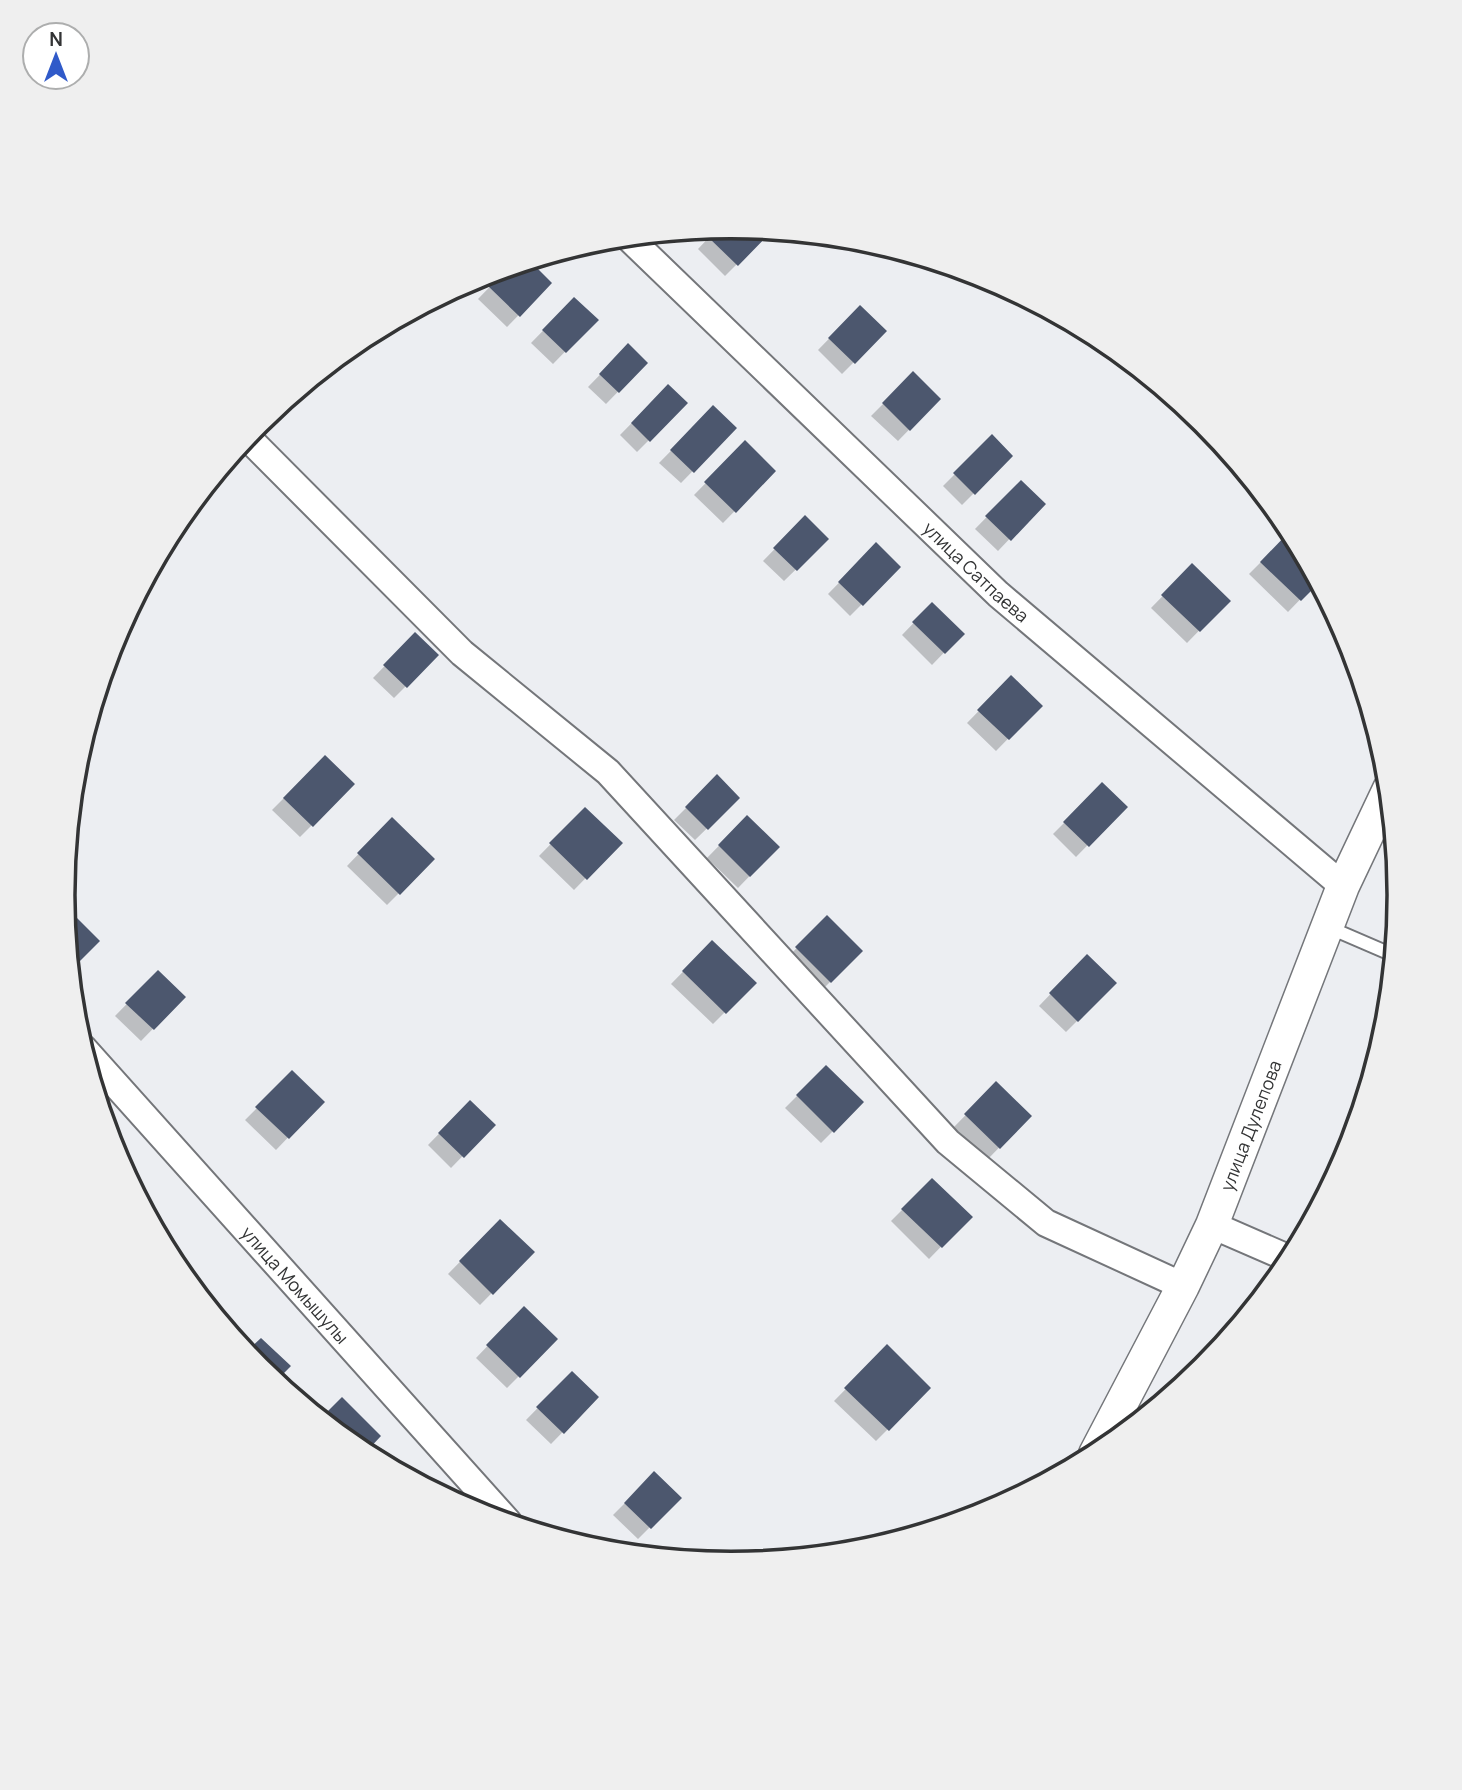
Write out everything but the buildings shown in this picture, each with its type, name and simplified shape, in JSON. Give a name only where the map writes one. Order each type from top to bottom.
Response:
[{"type":"street","name":"улица Сатпаева","points":[[638,246],[998,594],[1343,886]]},
{"type":"street","points":[[255,445],[462,653],[608,772],[948,1143],[1045,1223],[1183,1286]]},
{"type":"street","name":"улица Дулепова","points":[[1107,1432],[1212,1225],[1343,886],[1381,807]]},
{"type":"street","name":"улица Момышулы","points":[[98,1065],[494,1506]]},
{"type":"street","points":[[1212,1225],[1279,1254]]},
{"type":"lane","points":[[1328,927],[1384,951]]}]
